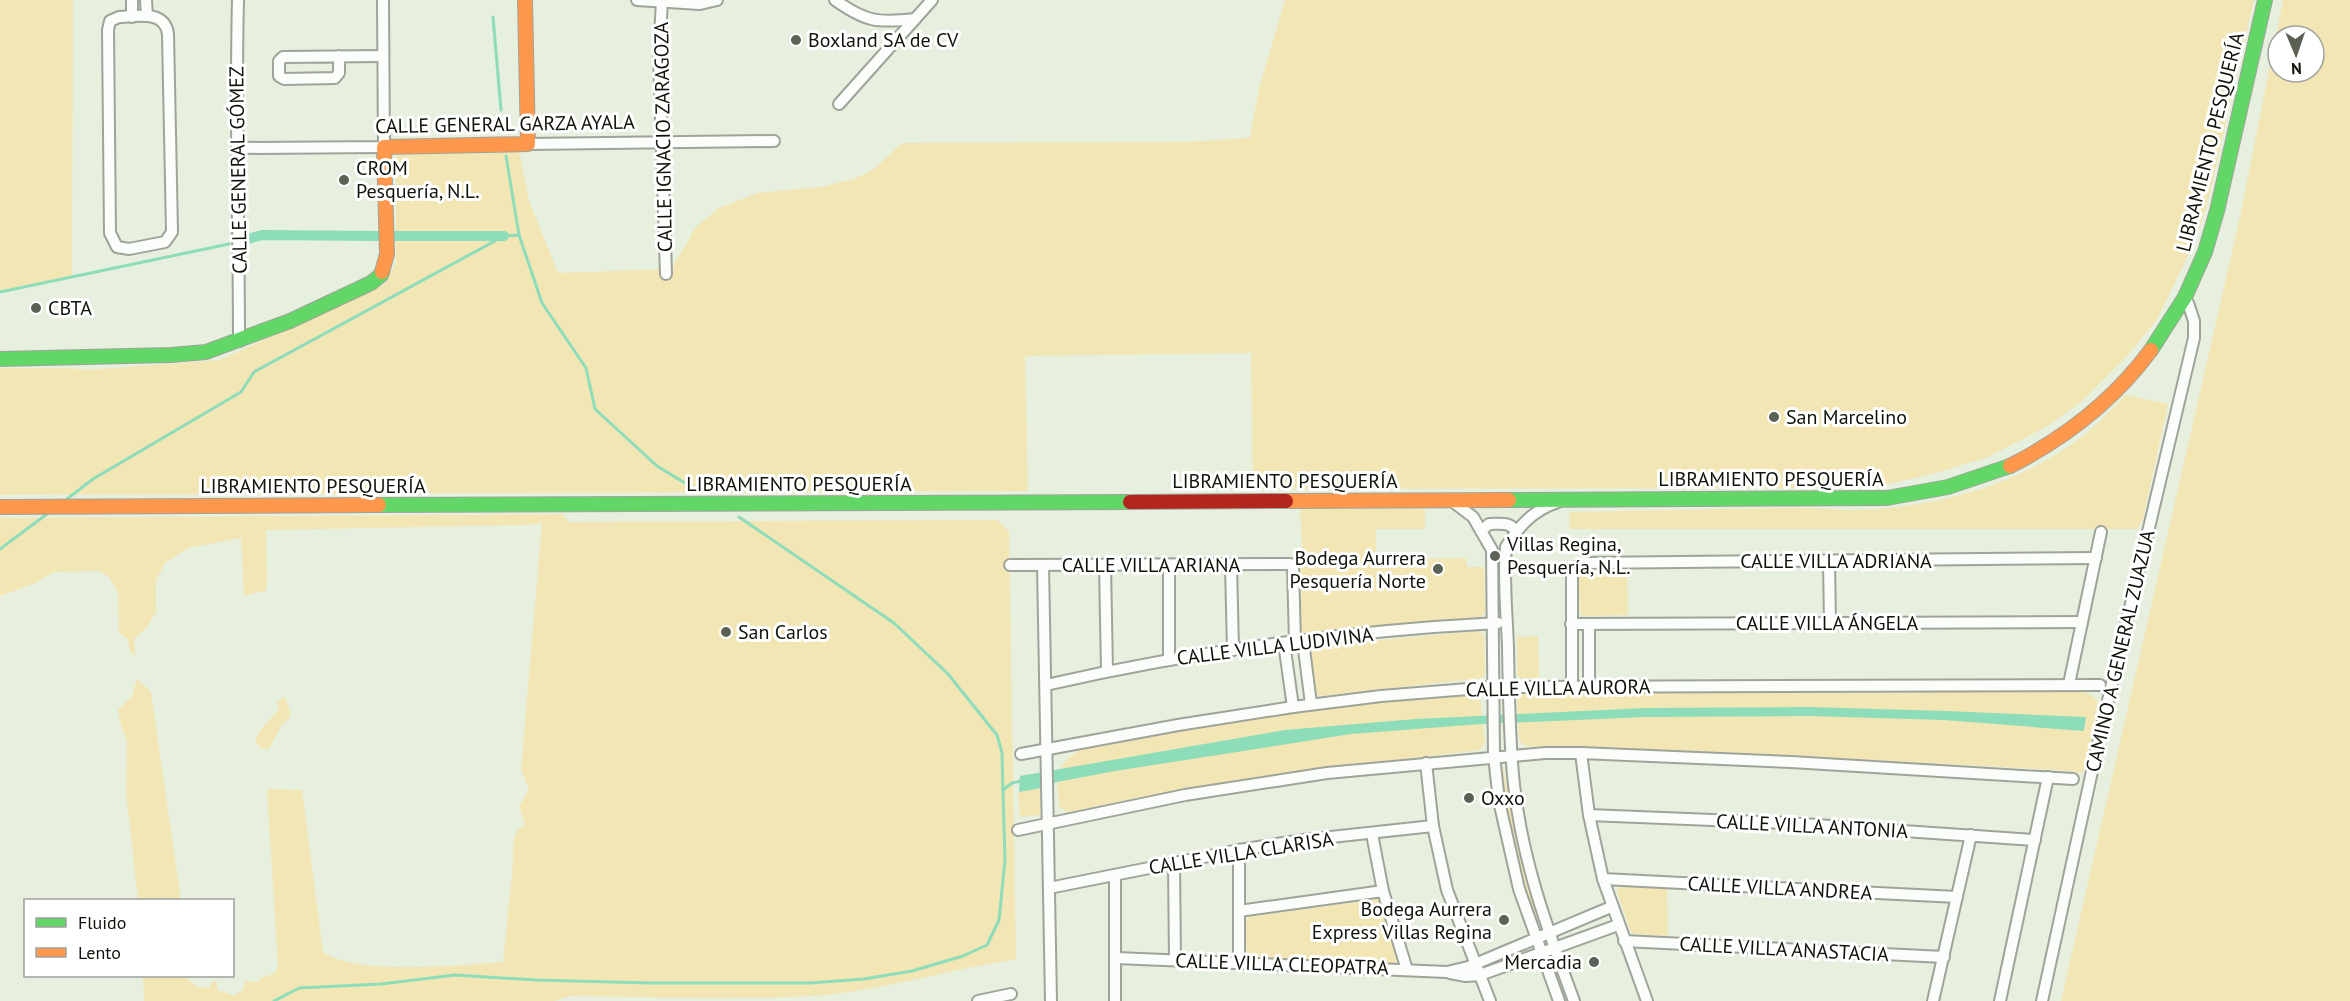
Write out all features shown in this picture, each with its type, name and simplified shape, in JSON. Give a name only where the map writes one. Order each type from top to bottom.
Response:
[{"type":"main road","points":[[525,0],[528,144]]},
{"type":"main road","name":"LIBRAMIENTO PESQUERÍA","points":[[0,507],[1887,498],[1911,495],[1976,479],[2039,451],[2066,432],[2107,397],[2160,338],[2179,307],[2208,243],[2265,0]]},
{"type":"main road","name":"CALLE GENERAL GARZA AYALA","points":[[384,147],[528,144]]},
{"type":"main road","points":[[0,359],[171,355],[206,352],[239,341],[371,284],[381,275],[387,254],[384,147]]},
{"type":"street","points":[[132,0],[132,17]]},
{"type":"street","points":[[146,0],[147,16]]},
{"type":"street","name":"CALLE GENERAL GÓMEZ","points":[[238,0],[239,341]]},
{"type":"street","points":[[383,0],[384,147]]},
{"type":"street","points":[[637,0],[700,4],[717,0]]},
{"type":"street","name":"CALLE IGNACIO ZARAGOZA","points":[[662,0],[659,57],[666,274]]},
{"type":"street","points":[[835,0],[857,16],[870,20],[915,19]]},
{"type":"street","points":[[839,104],[932,0]]},
{"type":"street","points":[[132,17],[158,17],[168,28],[172,232],[165,242],[121,249],[113,243],[110,233],[108,30],[114,19],[132,17]]},
{"type":"street","points":[[339,56],[339,74],[335,78],[284,79],[279,76],[279,61],[283,57],[339,56],[383,56]]},
{"type":"street","name":"CALLE GENERAL GARZA AYALA","points":[[528,144],[774,141]]},
{"type":"street","name":"CALLE GENERAL GARZA AYALA","points":[[237,148],[384,147]]},
{"type":"street","name":"CAMINO A GENERAL ZUAZUA","points":[[2042,1001],[2101,730],[2194,338],[2194,321],[2188,303]]},
{"type":"street","points":[[1449,500],[1465,509],[1473,517],[1492,550],[1492,623],[1501,687],[1511,706],[1511,735],[1503,756],[1511,859],[1535,939],[1559,1001]]},
{"type":"street","points":[[1473,517],[1473,506],[1489,500]]},
{"type":"street","points":[[1512,500],[1528,509],[1527,519]]},
{"type":"street","points":[[1484,535],[1492,546],[1500,548],[1527,519],[1544,507],[1565,500]]},
{"type":"street","points":[[1484,535],[1489,524],[1508,524],[1513,536],[1506,550],[1507,622],[1501,687],[1494,706],[1494,735],[1503,756],[1534,885],[1574,1001]]},
{"type":"street","points":[[2069,684],[2102,532]]},
{"type":"street","name":"CALLE VILLA ADRIANA","points":[[1571,624],[1572,576],[1578,566],[1586,562],[2096,558]]},
{"type":"street","points":[[1830,561],[1830,623]]},
{"type":"street","name":"CALLE VILLA ARIANA","points":[[1010,565],[1292,564],[1294,642]]},
{"type":"street","points":[[1043,565],[1051,1001]]},
{"type":"street","points":[[1106,565],[1107,671]]},
{"type":"street","points":[[1169,565],[1169,660]]},
{"type":"street","points":[[1231,565],[1233,650]]},
{"type":"street","name":"CALLE VILLA LUDIVINA","points":[[1046,685],[1107,671],[1233,650],[1507,622]]},
{"type":"street","name":"CALLE VILLA ÁNGELA","points":[[1571,624],[2082,622]]},
{"type":"street","points":[[1571,624],[1581,685]]},
{"type":"street","points":[[1581,685],[1589,624]]},
{"type":"street","points":[[1294,642],[1311,704]]},
{"type":"street","points":[[1293,706],[1294,642]]},
{"type":"street","name":"CALLE VILLA AURORA","points":[[1021,754],[1293,706],[1381,696],[1501,687],[2100,685]]},
{"type":"street","points":[[1581,753],[1589,815],[1603,879],[1611,907],[1647,1001]]},
{"type":"street","points":[[1018,830],[1048,821],[1185,795],[1327,773],[1503,756],[1581,753],[2073,779]]},
{"type":"street","points":[[1426,763],[1433,826],[1447,890],[1490,1001]]},
{"type":"street","points":[[2000,1001],[2048,777]]},
{"type":"street","name":"CALLE VILLA ANTONIA","points":[[1589,815],[1788,823],[2035,840]]},
{"type":"street","name":"CALLE VILLA CLARISA","points":[[1049,888],[1239,850],[1303,840],[1433,826]]},
{"type":"street","points":[[1372,834],[1383,891],[1407,970]]},
{"type":"street","points":[[1933,1001],[1971,835]]},
{"type":"street","points":[[1239,850],[1239,962]]},
{"type":"street","points":[[1174,863],[1175,960]]},
{"type":"street","points":[[1114,875],[1115,1001]]},
{"type":"street","name":"CALLE VILLA ANDREA","points":[[1603,879],[1957,897]]},
{"type":"street","points":[[1239,911],[1383,891]]},
{"type":"street","name":"CALLE VILLA CLEOPATRA","points":[[1447,972],[1475,963],[1611,907]]},
{"type":"street","name":"CALLE VILLA CLEOPATRA","points":[[1116,958],[1480,975],[1618,926]]},
{"type":"street","name":"CALLE VILLA ANASTACIA","points":[[1624,941],[1944,957]]},
{"type":"street","points":[[985,1000],[1011,994]]},
{"type":"shaded area","points":[[0,0],[73,0],[72,278],[0,292]]},
{"type":"shaded area","points":[[1285,0],[2254,0],[2207,205],[2194,244],[2156,321],[2126,357],[2082,401],[2046,427],[1988,457],[1936,473],[1871,488],[1253,489],[1251,354],[1254,353],[1025,356],[1028,491],[0,495],[0,368],[87,370],[220,360],[385,284],[396,263],[396,155],[519,151],[529,201],[558,273],[671,269],[696,227],[719,208],[758,193],[820,187],[854,179],[873,170],[902,143],[1187,142],[1249,138],[1254,133],[1250,135],[1260,85]]},
{"type":"shaded area","points":[[2283,0],[2350,0],[2350,1001],[2061,1001],[2240,217],[2266,84],[2326,84],[2326,24],[2278,24]]},
{"type":"shaded area","points":[[2126,395],[2168,404],[2143,519],[2137,529],[1570,529],[1569,512],[1796,508],[1867,510],[1906,506],[1960,495],[2012,477],[2061,452],[2089,431]]},
{"type":"shaded area","points":[[1300,508],[1425,509],[1425,529],[1376,529],[1376,560],[1466,558],[1467,567],[1484,567],[1485,612],[1481,617],[1307,636],[1301,631],[1298,562],[1303,561]]},
{"type":"shaded area","points":[[563,514],[568,522],[997,520],[1009,532],[1016,959],[851,992],[795,997],[570,996],[554,1001],[144,1001],[143,977],[186,977],[197,987],[209,988],[216,980],[218,990],[235,996],[243,989],[245,981],[258,982],[262,977],[274,974],[278,966],[267,789],[302,790],[323,952],[359,964],[384,967],[503,962],[513,842],[517,831],[525,824],[519,806],[529,790],[521,769],[542,523],[266,530],[267,590],[244,596],[241,538],[188,548],[165,563],[156,580],[156,612],[146,629],[134,639],[135,656],[130,652],[128,639],[119,633],[118,593],[109,577],[100,571],[54,572],[36,583],[0,596],[0,518]]},
{"type":"shaded area","points":[[1583,570],[1627,570],[1628,615],[1584,616],[1580,614],[1578,574]]},
{"type":"shaded area","points":[[1479,631],[1484,636],[1485,674],[1482,678],[1316,695],[1311,653],[1316,646]]},
{"type":"shaded area","points":[[1538,636],[1539,678],[1520,678],[1517,675],[1517,637]]},
{"type":"shaded area","points":[[137,679],[151,692],[181,899],[166,897],[164,899],[138,899],[126,792],[127,742],[118,710],[132,696]]},
{"type":"shaded area","points":[[2078,689],[2094,697],[2099,705],[2083,773],[1746,753],[1528,746],[1522,744],[1519,738],[1517,702],[1518,696],[1522,694]]},
{"type":"shaded area","points":[[1475,694],[1480,696],[1485,743],[1479,750],[1268,776],[1146,796],[1068,812],[1060,808],[1058,779],[1060,771],[1070,757],[1087,747],[1183,729],[1328,707]]},
{"type":"shaded area","points":[[285,697],[291,716],[281,726],[269,749],[262,749],[256,743],[258,734],[279,709],[277,702]]},
{"type":"shaded area","points":[[1808,707],[2086,717],[2084,731],[1944,720],[1810,716],[1646,717],[1481,724],[1351,734],[1115,771],[1019,792],[1020,776],[1285,730],[1416,719],[1646,708]]},
{"type":"shaded area","points":[[1503,766],[1518,847],[1539,925],[1527,895],[1515,847],[1505,798]]},
{"type":"shaded area","points":[[1040,788],[1040,815],[1020,817],[1018,792]]},
{"type":"shaded area","points":[[1667,887],[1668,936],[1633,934],[1617,892],[1618,888]]},
{"type":"shaded area","points":[[1379,899],[1382,901],[1397,958],[1392,964],[1254,957],[1247,952],[1245,926],[1248,917]]},
{"type":"waterway","points":[[493,17],[501,110]]},
{"type":"waterway","points":[[506,156],[519,235]]},
{"type":"waterway","points":[[248,239],[262,235],[377,236]]},
{"type":"waterway","points":[[67,499],[93,479],[241,392],[254,372],[504,236],[519,235],[542,303],[586,368],[595,409],[657,466],[698,491]]},
{"type":"waterway","points":[[395,236],[504,236]]},
{"type":"waterway","points":[[0,292],[229,244]]},
{"type":"waterway","points":[[0,549],[47,514]]},
{"type":"waterway","points":[[739,517],[894,623],[948,674],[997,735],[1002,753],[1003,790]]},
{"type":"waterway","points":[[274,1001],[299,988],[381,984],[455,975],[651,983],[810,983],[864,979],[912,971],[963,956],[987,945],[999,920],[1005,860],[1003,790],[1012,783],[1021,781]]},
{"type":"traffic: fast","points":[[2151,350],[2185,297],[2205,252],[2217,211],[2265,0]]},
{"type":"traffic: fast","points":[[0,359],[171,355],[206,352],[290,321],[371,283],[382,272]]},
{"type":"traffic: fast","points":[[1509,500],[1887,498],[1948,487],[2010,466]]},
{"type":"traffic: fast","points":[[379,505],[1130,502]]},
{"type":"traffic: slow","points":[[382,272],[387,254],[384,147],[528,144],[525,0]]},
{"type":"traffic: slow","points":[[2010,466],[2050,443],[2087,416],[2121,385],[2151,350]]},
{"type":"traffic: slow","points":[[1286,501],[1509,500]]},
{"type":"traffic: slow","points":[[0,507],[379,505]]},
{"type":"traffic: jam","points":[[1130,502],[1286,501]]},
{"type":"place","name":"Boxland SA de CV","points":[[796,40]]},
{"type":"place","name":"CROM Pesquería, N.L.","points":[[344,180]]},
{"type":"place","name":"CBTA","points":[[36,308]]},
{"type":"place","name":"San Marcelino","points":[[1774,417]]},
{"type":"place","name":"Villas Regina, Pesquería, N.L.","points":[[1495,556]]},
{"type":"place","name":"Bodega Aurrera Pesquería Norte","points":[[1438,569]]},
{"type":"place","name":"San Carlos","points":[[726,632]]},
{"type":"place","name":"Oxxo","points":[[1469,798]]},
{"type":"place","name":"Bodega Aurrera Express Villas Regina","points":[[1504,920]]},
{"type":"place","name":"Mercadia","points":[[1594,962]]}]
